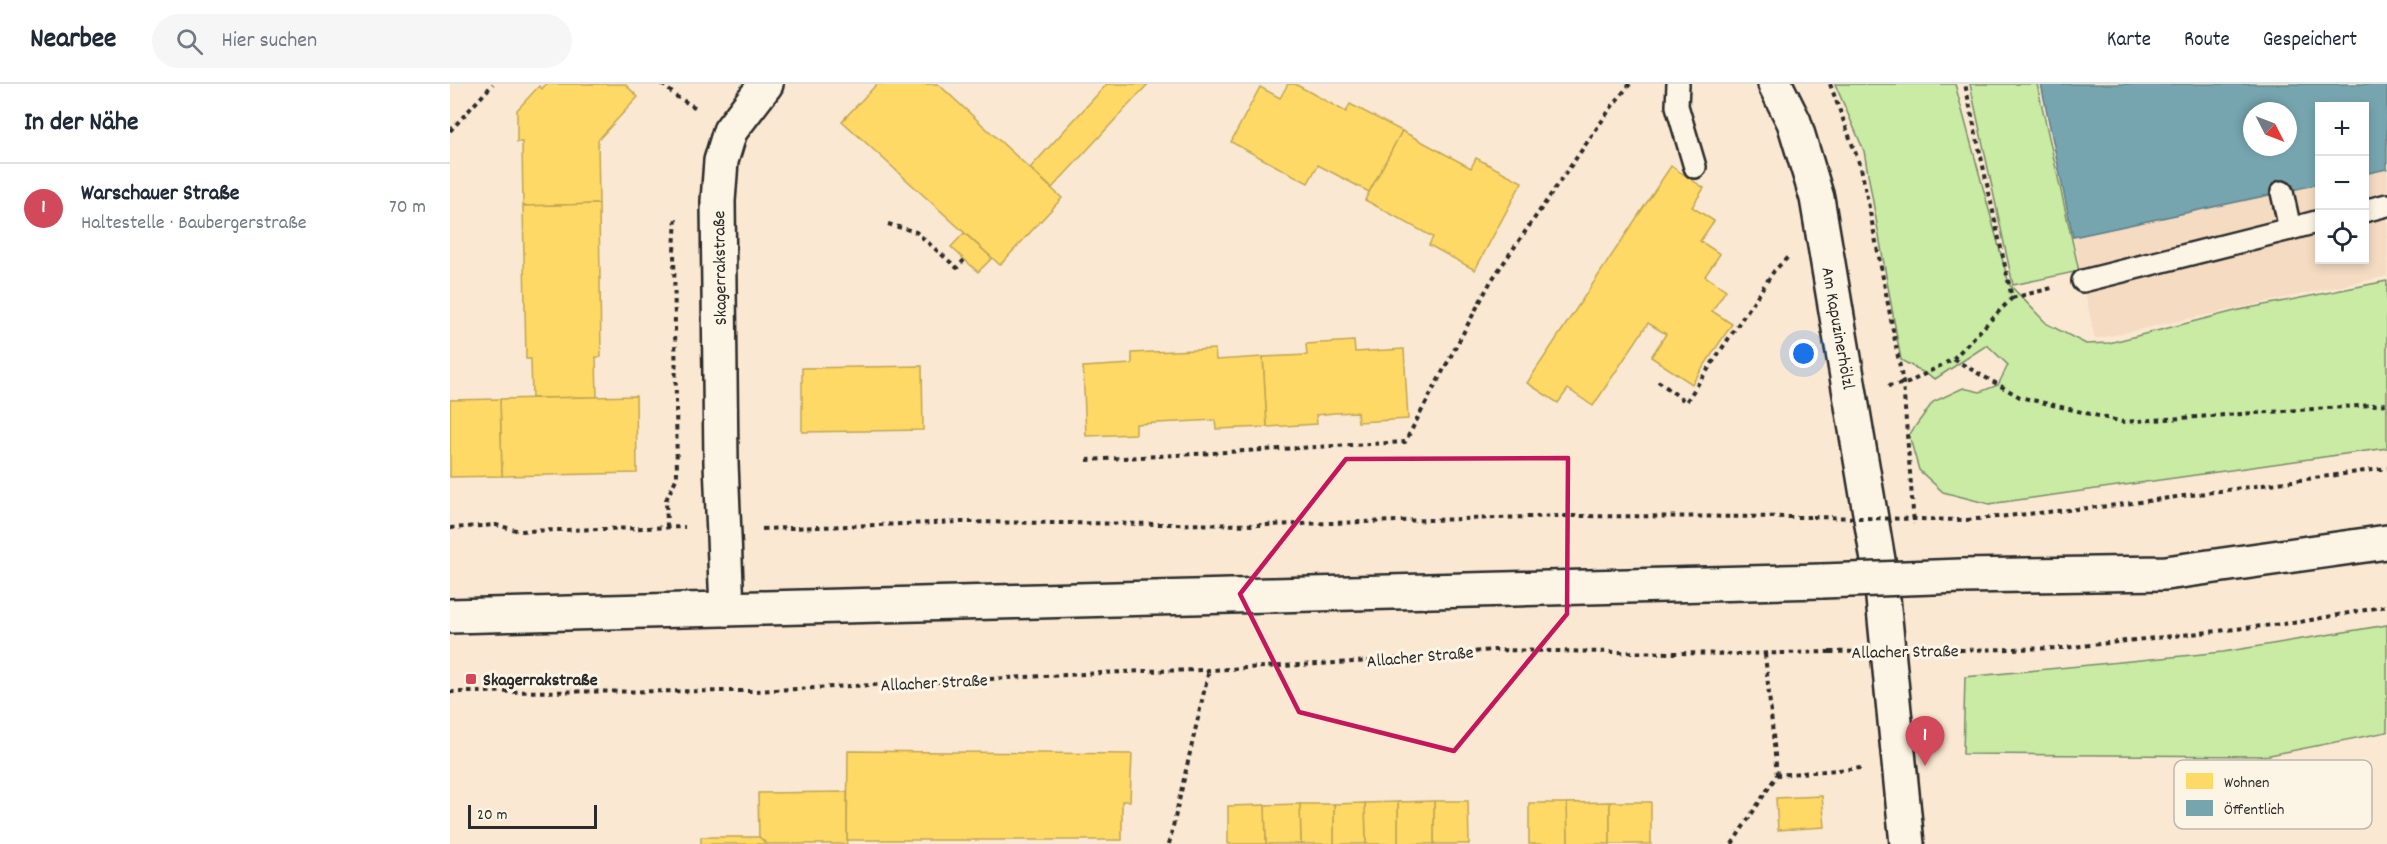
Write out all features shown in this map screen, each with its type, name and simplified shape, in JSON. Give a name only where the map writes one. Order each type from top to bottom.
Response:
[{"type":"main road","name":"Skagerrakstraße","points":[[727,609],[723,527],[718,201],[721,161],[730,131],[766,84]]},
{"type":"main road","name":"Am Kapuzinerhölzl","points":[[1775,84],[1794,122],[1817,198],[1822,225],[1881,578],[1907,844]]},
{"type":"main road","points":[[450,616],[532,612],[727,609],[1962,576],[2166,573],[2387,542]]},
{"type":"lane","points":[[1678,84],[1677,106],[1695,167]]},
{"type":"lane","points":[[2282,192],[2290,229]]},
{"type":"lane","points":[[2368,210],[2387,205]]},
{"type":"lane","points":[[2083,281],[2315,222]]},
{"type":"path","points":[[450,131],[493,84]]},
{"type":"path","points":[[1088,460],[1405,442],[1491,281],[1630,84]]},
{"type":"path","points":[[1965,84],[2012,298]]},
{"type":"path","points":[[888,224],[916,232],[957,268],[964,260]]},
{"type":"path","points":[[1658,381],[1686,402],[1774,270],[1822,225]]},
{"type":"path","points":[[1850,392],[1908,383],[1953,359],[2012,298],[2083,281]]},
{"type":"path","points":[[1953,359],[2020,397],[2123,422],[2387,404]]},
{"type":"path","points":[[450,528],[496,525],[520,531],[643,527],[781,530],[961,522],[1264,525],[1562,516],[1967,520],[2118,505],[2387,468]]},
{"type":"path","name":"Allacher Straße","points":[[450,692],[756,691],[1371,661],[1493,650],[1765,654],[2063,648],[2300,622],[2387,606]]},
{"type":"path","points":[[1732,844],[1777,775],[1765,654]]},
{"type":"path","points":[[1169,844],[1209,670]]},
{"type":"path","points":[[1777,775],[1898,765]]},
{"type":"highlighted area","points":[[1568,458],[1567,614],[1454,751],[1299,712],[1240,594],[1346,459]]},
{"type":"shaded area","points":[[2041,84],[2387,84],[2387,276],[2095,339]]},
{"type":"green space","points":[[1835,84],[1955,84],[2009,284],[2047,324],[2086,344],[2109,343],[2239,310],[2387,281],[2387,448],[1989,504],[1943,492],[1919,470],[1909,435],[1933,402],[1963,388],[1980,392],[1998,385],[2008,365],[1987,345],[1935,379],[1901,360],[1864,151]]},
{"type":"green space","points":[[1970,84],[2037,84],[2079,271],[2013,285]]},
{"type":"green space","points":[[2387,625],[2387,732],[2265,756],[1963,754],[1965,677],[2223,652]]},
{"type":"building: Wohnen","points":[[546,84],[625,84],[638,97],[598,140],[599,204],[523,206],[522,142],[517,142],[517,110],[539,86],[542,89]]},
{"type":"building: Wohnen","points":[[877,84],[938,84],[1062,198],[1000,265],[842,121]]},
{"type":"building: Wohnen","points":[[1107,84],[1148,84],[1052,188],[1030,168]]},
{"type":"building: Wohnen","points":[[1288,84],[1295,84],[1346,112],[1350,104],[1402,131],[1369,192],[1318,165],[1308,183],[1231,142],[1260,87],[1280,98]]},
{"type":"building: Wohnen","points":[[1402,131],[1471,168],[1476,158],[1522,182],[1475,270],[1429,245],[1433,237],[1365,200]]},
{"type":"building: Wohnen","points":[[1671,166],[1704,188],[1692,207],[1714,221],[1700,241],[1720,254],[1705,276],[1726,290],[1712,311],[1732,324],[1692,384],[1651,357],[1666,334],[1648,323],[1593,406],[1568,389],[1558,403],[1527,383]]},
{"type":"building: Wohnen","points":[[599,204],[601,357],[596,357],[597,397],[532,398],[531,359],[526,359],[523,206]]},
{"type":"building: Wohnen","points":[[964,233],[992,258],[978,272],[951,247]]},
{"type":"building: Wohnen","points":[[1354,341],[1355,352],[1404,349],[1408,419],[1358,422],[1357,412],[1334,413],[1316,415],[1317,424],[1267,427],[1263,357],[1307,355],[1306,344]]},
{"type":"building: Wohnen","points":[[1215,349],[1216,360],[1263,357],[1267,427],[1216,429],[1215,420],[1136,424],[1136,434],[1086,436],[1083,367],[1132,364],[1132,353]]},
{"type":"building: Wohnen","points":[[922,366],[923,430],[802,432],[802,368]]},
{"type":"building: Wohnen","points":[[636,396],[637,473],[502,476],[500,399]]},
{"type":"building: Wohnen","points":[[500,399],[502,476],[450,477],[450,400]]},
{"type":"building: Wohnen","points":[[848,751],[1132,754],[1130,801],[1122,801],[1122,840],[847,840]]},
{"type":"building: Wohnen","points":[[847,792],[847,844],[767,844],[759,837],[758,793]]},
{"type":"building: Wohnen","points":[[1822,796],[1825,827],[1778,830],[1776,798]]},
{"type":"building: Wohnen","points":[[1434,801],[1468,801],[1469,844],[1434,844]]},
{"type":"building: Wohnen","points":[[1434,801],[1434,844],[1398,844],[1398,802]]},
{"type":"building: Wohnen","points":[[1398,802],[1398,844],[1366,844],[1365,803]]},
{"type":"building: Wohnen","points":[[1610,802],[1610,844],[1568,844],[1567,803]]},
{"type":"building: Wohnen","points":[[1610,802],[1651,802],[1651,844],[1610,844]]},
{"type":"building: Wohnen","points":[[1365,803],[1366,844],[1334,844],[1334,804]]},
{"type":"building: Wohnen","points":[[1529,803],[1567,803],[1568,844],[1529,844]]},
{"type":"building: Wohnen","points":[[1300,804],[1334,804],[1334,844],[1301,844]]},
{"type":"building: Wohnen","points":[[1300,804],[1301,844],[1266,844],[1265,805]]},
{"type":"building: Wohnen","points":[[1265,805],[1266,844],[1228,844],[1228,806]]},
{"type":"building: Wohnen","points":[[701,837],[759,837],[767,844],[701,844]]},
{"type":"building: Öffentlich","points":[[2041,84],[2387,84],[2387,169],[2369,173],[2369,102],[2315,102],[2315,185],[2073,237]]},
{"type":"place","name":"Skagerrakstraße","points":[[471,679]]},
{"type":"place","name":"Warschauer Straße","points":[[1925,766]]}]
